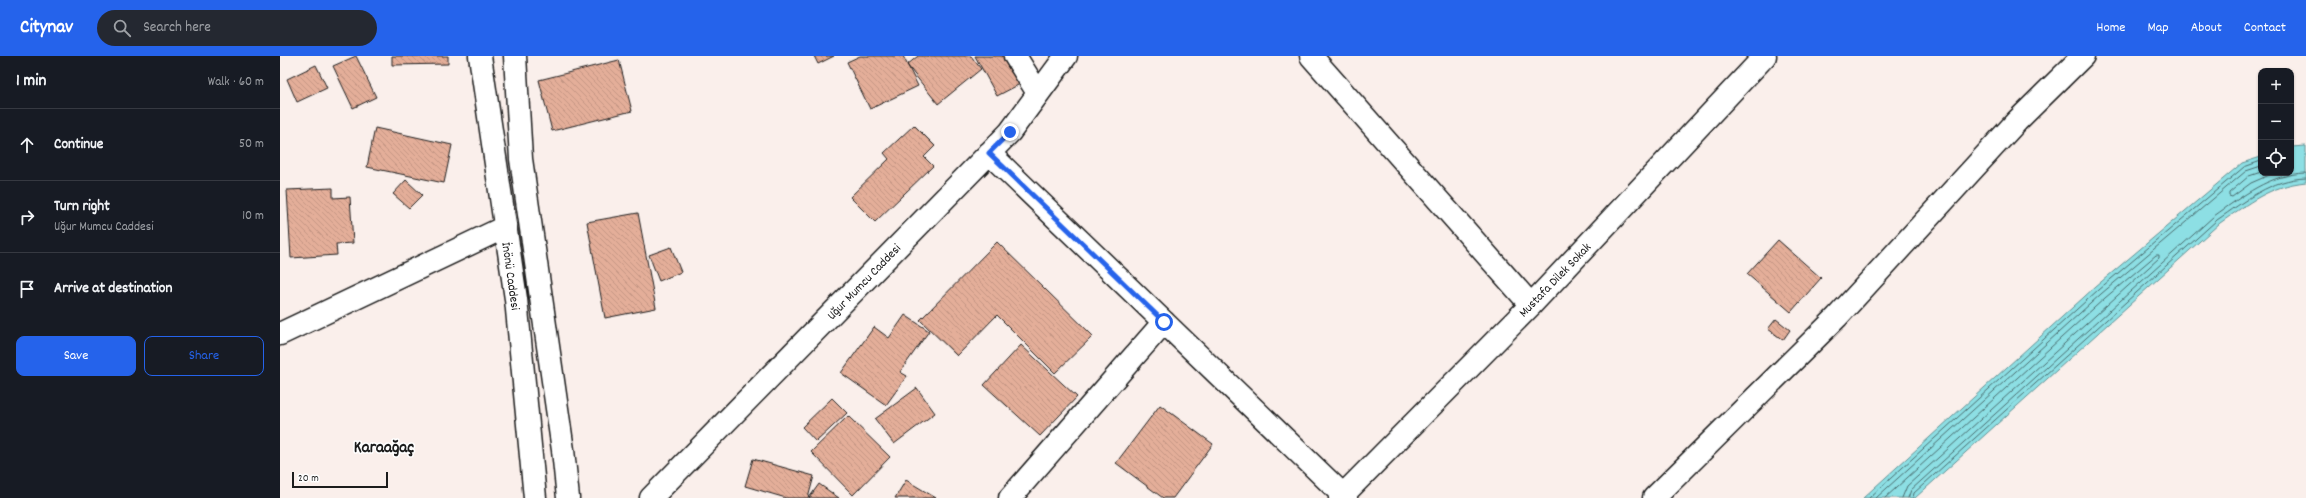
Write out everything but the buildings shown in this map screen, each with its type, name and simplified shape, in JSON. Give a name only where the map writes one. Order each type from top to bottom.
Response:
[{"type":"street","name":"İnönü Caddesi","points":[[480,56],[516,299],[534,498]]},
{"type":"street","name":"İnönü Caddesi","points":[[515,56],[521,159],[563,450],[568,498]]},
{"type":"street","points":[[1015,56],[1038,93]]},
{"type":"street","name":"Uğur Mumcu Caddesi","points":[[651,498],[1010,132],[1066,56]]},
{"type":"street","points":[[1312,56],[1531,305]]},
{"type":"street","name":"Mustafa Dilek Sokak","points":[[1342,497],[1531,305],[1765,56]]},
{"type":"street","points":[[1654,498],[1837,317],[2017,121],[2083,56]]},
{"type":"street","points":[[989,153],[1342,497]]},
{"type":"street","points":[[280,334],[505,227]]},
{"type":"street","points":[[1010,498],[1164,322]]},
{"type":"water","points":[[2306,146],[2306,182],[2281,187],[2270,191],[2250,202],[2220,223],[1915,498],[1863,498],[2095,287],[2242,163],[2258,158],[2258,176],[2294,176],[2294,147]]},
{"type":"district","name":"Karaağaç","points":[[384,446]]},
{"type":"route","points":[[1010,132],[989,153],[1164,322]]}]
